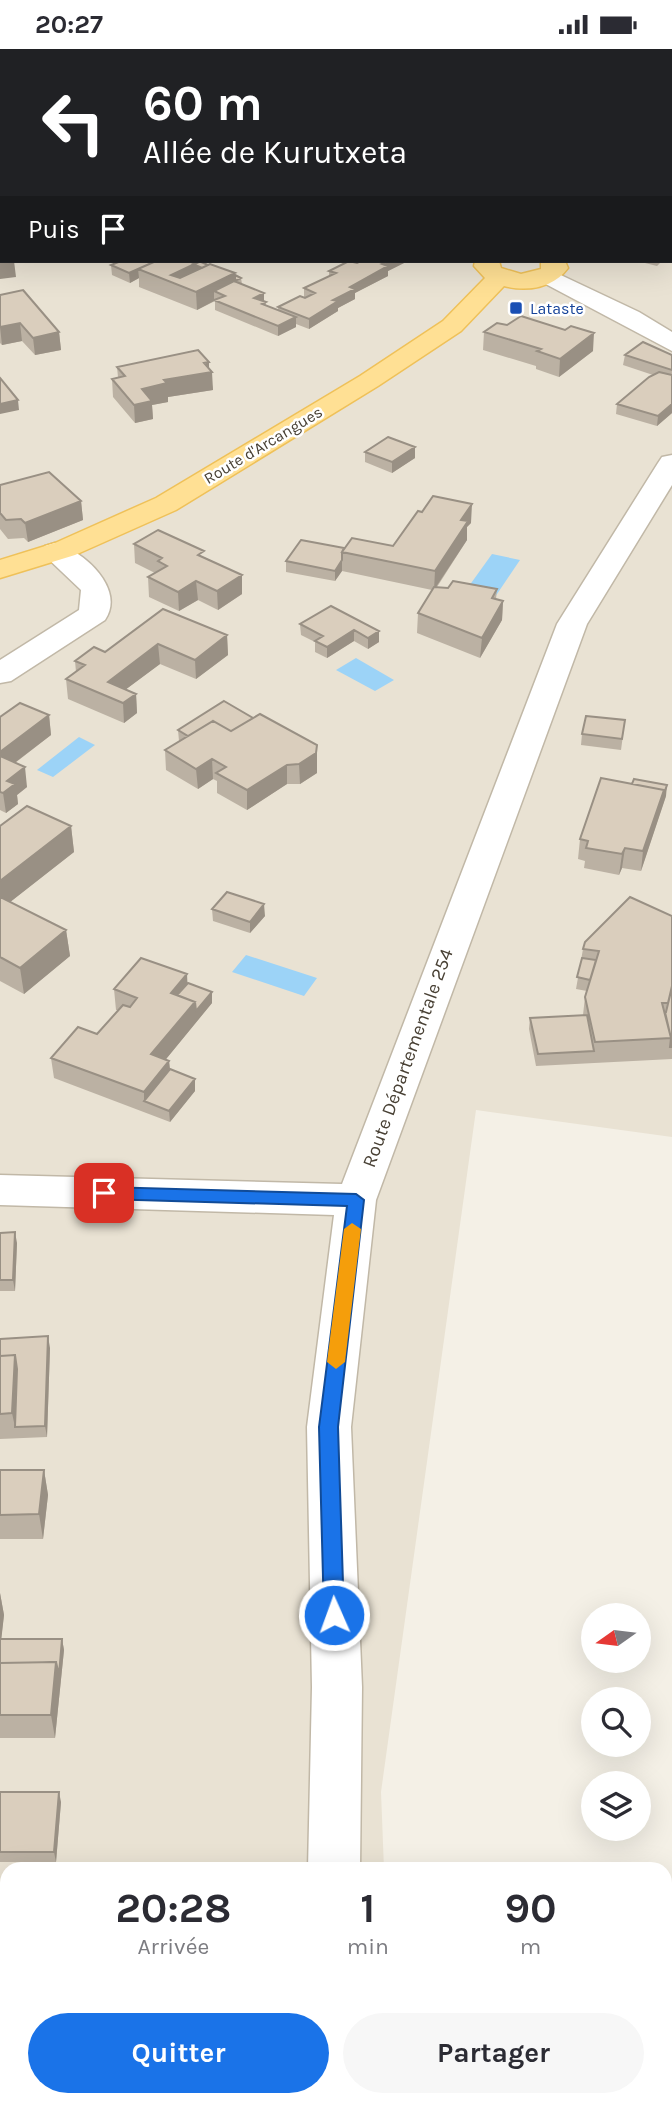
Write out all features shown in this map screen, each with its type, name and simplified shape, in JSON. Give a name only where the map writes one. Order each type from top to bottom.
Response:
[{"type":"main road","points":[[485,266],[530,281],[551,268]]},
{"type":"main road","name":"Route d'Arcangues","points":[[0,569],[55,552],[166,504],[369,381],[452,326],[485,266]]},
{"type":"street","points":[[551,268],[672,343]]},
{"type":"street","name":"Route Départementale 254","points":[[334,1862],[337,1687],[329,1427],[356,1200],[494,826],[572,624],[672,463]]},
{"type":"street","points":[[0,674],[94,614],[96,589],[75,566],[55,552]]},
{"type":"street","points":[[0,1190],[356,1200]]},
{"type":"shaded area","points":[[0,263],[672,263],[672,1137],[476,1110],[381,1792],[384,1862],[0,1862]]},
{"type":"water","points":[[492,554],[520,560],[493,600],[464,593]]},
{"type":"water","points":[[356,658],[394,680],[375,691],[336,670]]},
{"type":"water","points":[[79,737],[95,745],[53,777],[37,770]]},
{"type":"water","points":[[246,955],[317,978],[304,996],[232,972]]},
{"type":"building","points":[[116,263],[152,263],[129,273],[111,265]]},
{"type":"building","points":[[152,263],[197,263],[171,275],[180,278],[210,264],[235,273],[196,292],[138,269]]},
{"type":"building","points":[[204,263],[208,265],[202,268],[193,264]]},
{"type":"building","points":[[345,263],[384,263],[382,264],[388,266],[350,287],[355,289],[333,300],[338,301],[309,319],[278,307],[300,296],[305,298],[315,293],[304,288],[336,273],[329,271]]},
{"type":"building","points":[[234,281],[264,293],[254,298],[266,302],[262,304],[296,317],[278,326],[214,300],[225,296],[214,291]]},
{"type":"building","points":[[23,290],[59,332],[33,338],[20,323],[0,327],[0,295]]},
{"type":"building","points":[[521,316],[565,330],[571,326],[594,333],[560,359],[537,351],[541,349],[484,332],[497,323],[507,325]]},
{"type":"building","points":[[643,342],[672,355],[672,370],[625,355]]},
{"type":"building","points":[[198,350],[209,362],[204,363],[212,372],[164,380],[167,383],[142,389],[152,401],[134,405],[112,379],[125,376],[117,367]]},
{"type":"building","points":[[659,372],[672,375],[672,404],[658,416],[617,404],[649,377]]},
{"type":"building","points":[[0,378],[18,400],[0,404]]},
{"type":"building","points":[[388,437],[415,447],[392,462],[365,452]]},
{"type":"building","points":[[49,472],[81,501],[25,523],[21,519],[6,520],[0,513],[0,485]]},
{"type":"building","points":[[433,496],[472,504],[461,520],[468,521],[435,571],[342,552],[352,538],[393,546],[418,511],[422,512]]},
{"type":"building","points":[[158,530],[204,551],[198,555],[242,575],[217,591],[196,581],[178,592],[148,577],[167,566],[158,561],[162,558],[134,544]]},
{"type":"building","points":[[301,540],[344,548],[342,560],[335,571],[286,561]]},
{"type":"building","points":[[453,581],[497,589],[492,598],[503,601],[482,638],[418,613],[434,587],[448,588]]},
{"type":"building","points":[[331,606],[379,631],[368,638],[354,630],[327,647],[315,641],[323,636],[300,624]]},
{"type":"building","points":[[163,609],[227,635],[195,660],[158,644],[108,682],[136,694],[123,703],[66,679],[85,665],[75,661],[94,647],[105,652]]},
{"type":"building","points":[[224,701],[253,718],[231,731],[213,721],[188,736],[178,730]]},
{"type":"building","points":[[20,703],[49,715],[0,752],[0,717]]},
{"type":"building","points":[[260,714],[317,745],[316,753],[299,764],[287,765],[247,790],[216,773],[226,767],[212,759],[196,769],[165,750],[213,721],[231,731]]},
{"type":"building","points":[[586,716],[625,720],[622,739],[582,734]]},
{"type":"building","points":[[0,756],[25,767],[7,781],[15,784],[3,793],[0,792]]},
{"type":"building","points":[[601,778],[664,790],[643,851],[625,848],[622,854],[586,848],[588,841],[580,839]]},
{"type":"building","points":[[634,779],[667,785],[662,799],[664,790],[632,784]]},
{"type":"building","points":[[27,806],[71,826],[0,881],[0,826]]},
{"type":"building","points":[[227,892],[264,904],[250,922],[212,909]]},
{"type":"building","points":[[0,897],[66,930],[20,968],[0,957]]},
{"type":"building","points":[[630,897],[672,916],[672,986],[668,1003],[662,1003],[671,1038],[595,1042],[585,997],[599,951],[583,949],[585,942]]},
{"type":"building","points":[[141,958],[187,974],[171,993],[195,1002],[151,1054],[169,1061],[144,1092],[51,1058],[78,1027],[97,1034],[123,1005],[130,1007],[137,998],[114,989]]},
{"type":"building","points":[[582,958],[596,960],[590,980],[577,977]]},
{"type":"building","points":[[188,983],[212,992],[196,1011],[195,1002],[177,995]]},
{"type":"building","points":[[672,987],[672,1047],[670,1047],[671,1038],[665,1012]]},
{"type":"building","points":[[587,1015],[594,1051],[538,1054],[530,1018]]},
{"type":"building","points":[[170,1069],[195,1079],[169,1111],[144,1101]]},
{"type":"building","points":[[15,1232],[13,1280],[0,1280],[0,1233]]},
{"type":"building","points":[[48,1336],[45,1426],[15,1427],[15,1355],[0,1356],[0,1339]]},
{"type":"building","points":[[15,1355],[12,1413],[0,1414],[0,1356]]},
{"type":"building","points":[[0,1470],[44,1470],[39,1514],[0,1515]]},
{"type":"building","points":[[0,1639],[62,1639],[59,1675],[56,1662],[0,1663]]},
{"type":"building","points":[[56,1662],[51,1715],[0,1715],[0,1663]]},
{"type":"building","points":[[0,1792],[59,1792],[54,1852],[0,1852]]},
{"type":"slow traffic","points":[[336,1362],[352,1229]]},
{"type":"place","name":"Lataste","points":[[516,308]]},
{"type":"route","points":[[104,1193],[356,1200],[329,1427],[334,1615]]}]
